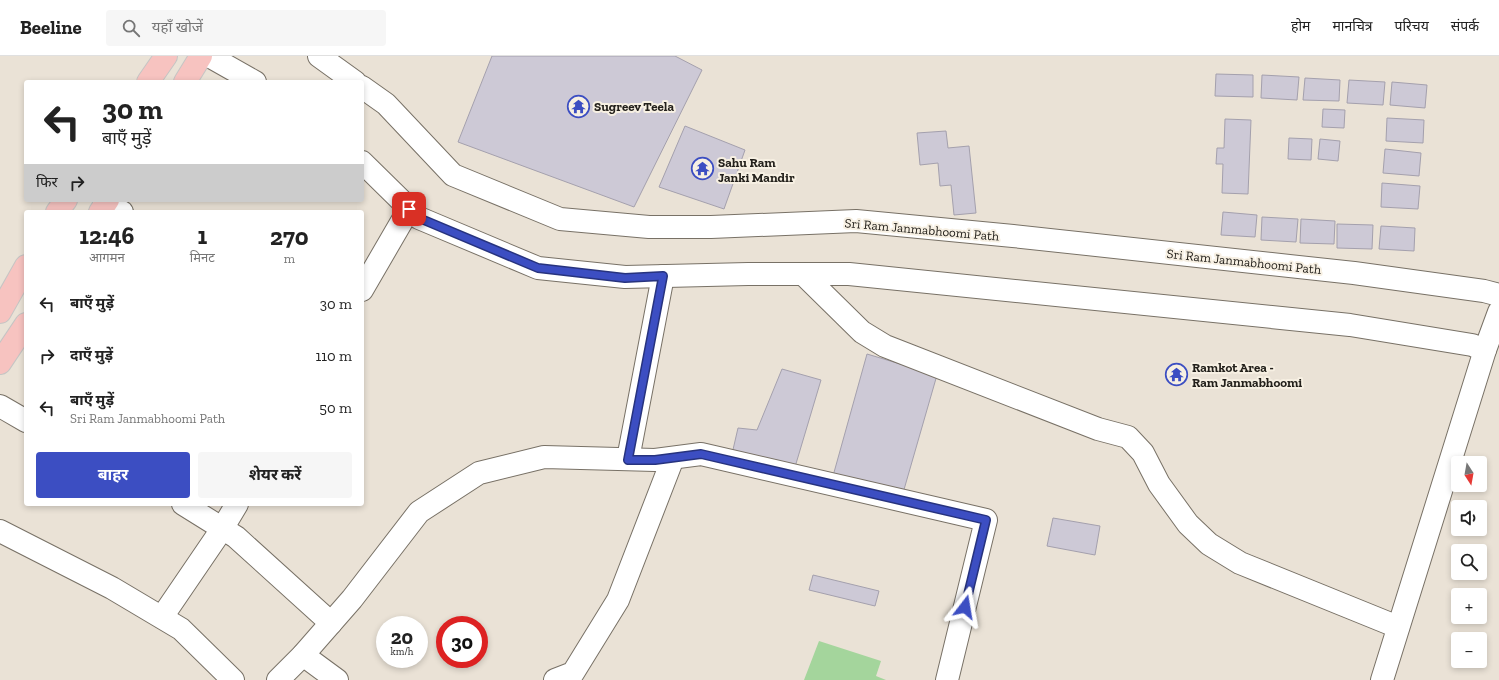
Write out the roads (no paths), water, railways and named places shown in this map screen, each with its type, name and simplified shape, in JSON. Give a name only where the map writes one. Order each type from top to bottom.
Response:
[{"type":"main road","points":[[149,80],[166,56]]},
{"type":"main road","points":[[185,80],[201,56]]},
{"type":"main road","points":[[0,312],[24,270]]},
{"type":"main road","points":[[0,363],[24,327]]},
{"type":"street","points":[[209,56],[251,80]]},
{"type":"street","points":[[319,56],[352,80]]},
{"type":"street","name":"Sri Ram Janmabhoomi Path","points":[[364,88],[386,104],[453,175],[560,219],[649,227],[711,227],[856,221],[1021,237],[1354,273],[1484,291],[1499,295]]},
{"type":"street","points":[[364,164],[419,218],[538,268],[625,278],[748,274],[849,274],[1350,324],[1472,345],[1485,350]]},
{"type":"street","points":[[364,287],[409,209]]},
{"type":"street","points":[[803,274],[862,332],[885,346],[1098,429],[1128,437],[1143,453],[1159,484],[1188,524],[1208,544],[1240,563],[1398,627]]},
{"type":"street","points":[[628,460],[663,276]]},
{"type":"street","points":[[1382,680],[1485,350],[1499,312]]},
{"type":"street","points":[[0,406],[24,420]]},
{"type":"street","points":[[278,680],[303,655],[352,599],[418,512],[478,473],[544,457],[655,460],[701,454],[986,520],[947,680]]},
{"type":"street","points":[[555,680],[573,673],[618,600],[673,458]]},
{"type":"street","points":[[186,506],[236,537],[331,623]]},
{"type":"street","points":[[162,617],[222,529],[236,506]]},
{"type":"street","points":[[0,531],[112,588],[181,629],[233,680]]},
{"type":"street","points":[[303,655],[338,680]]},
{"type":"place","name":"Sugreev Teela","points":[[578,106]]},
{"type":"place","name":"Sahu Ram Janki Mandir","points":[[703,169]]},
{"type":"place","name":"Ramkot Area - Ram Janmabhoomi","points":[[1176,374]]}]
